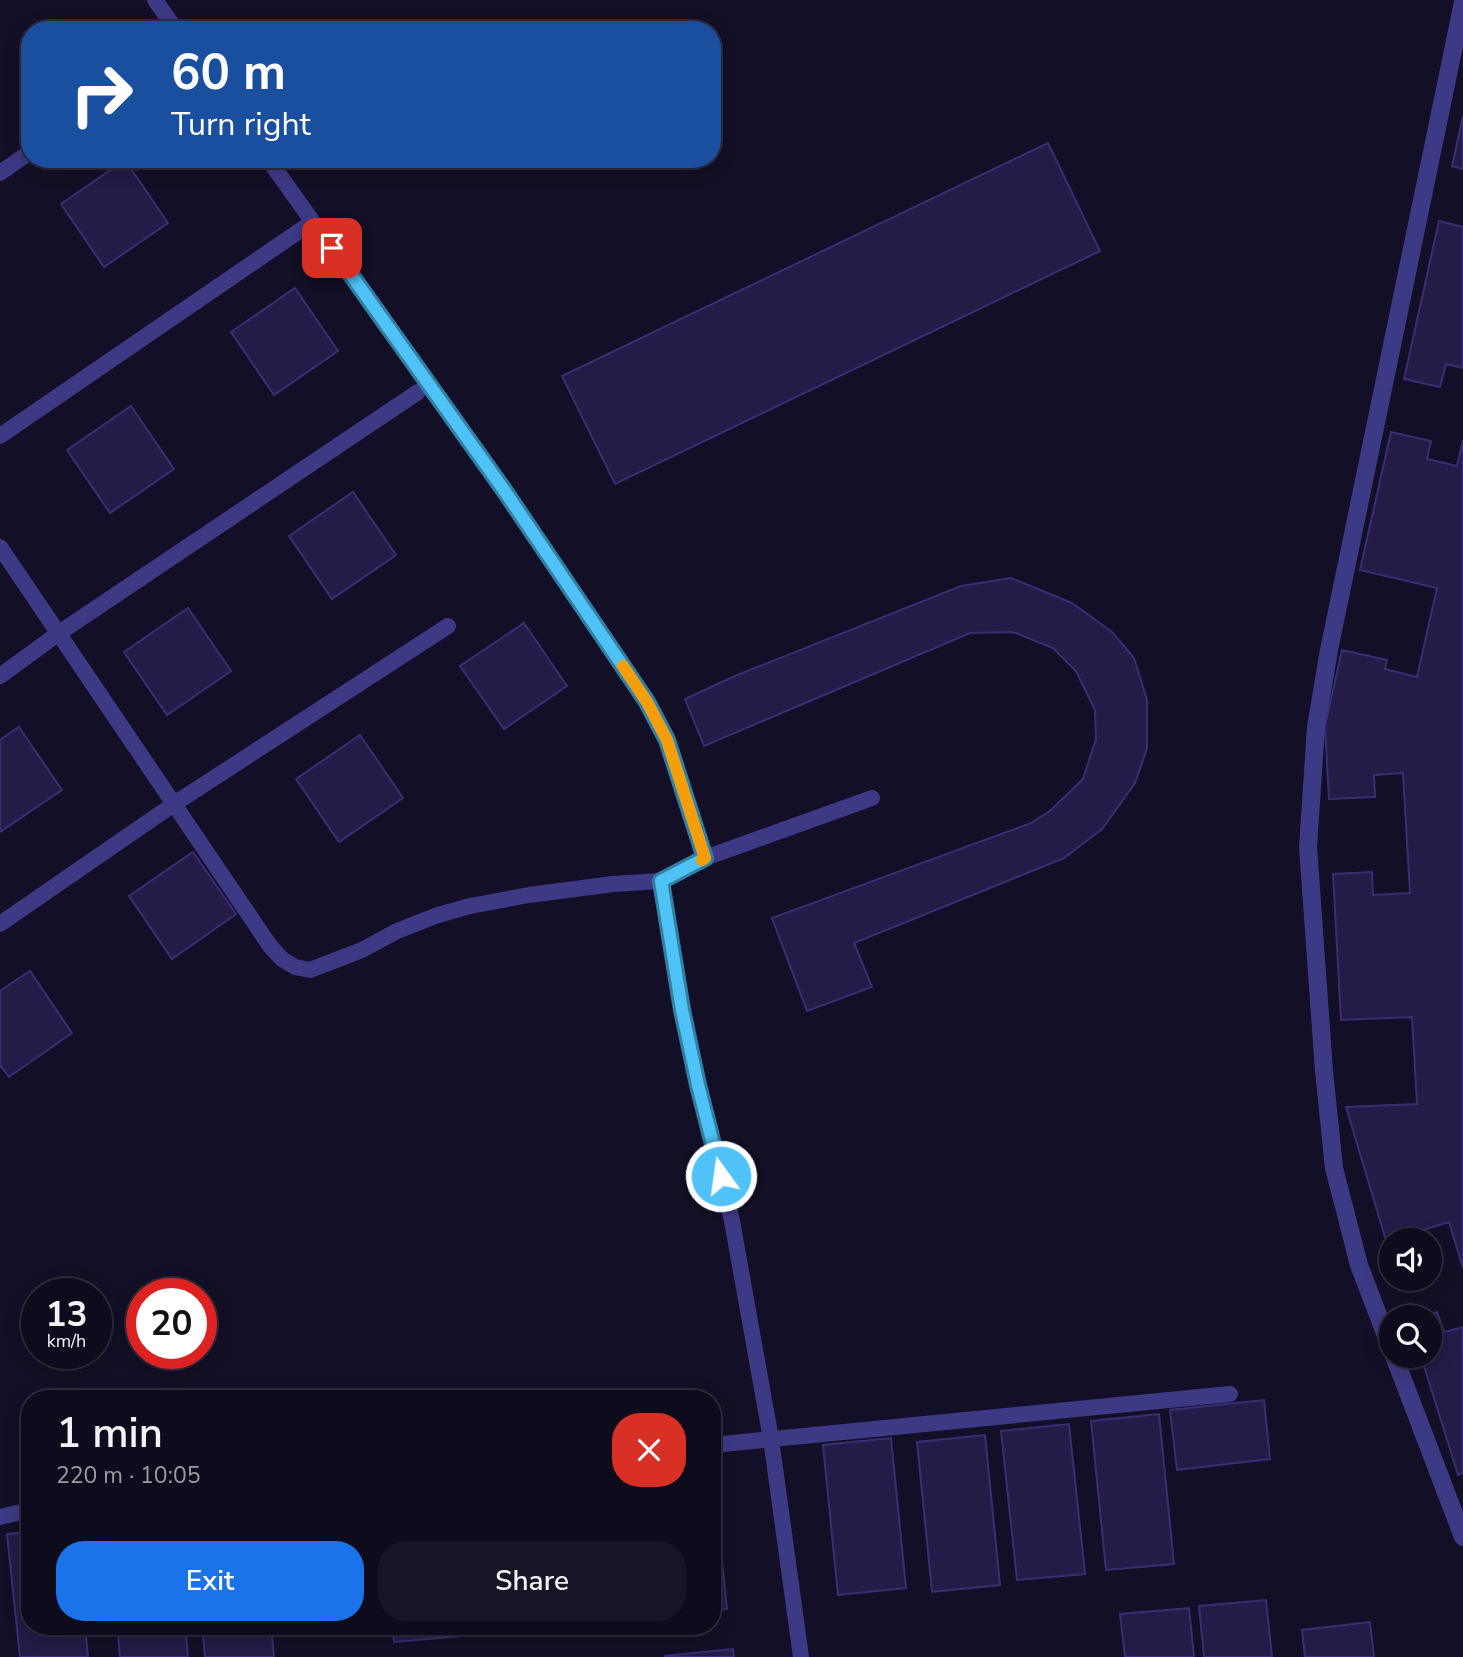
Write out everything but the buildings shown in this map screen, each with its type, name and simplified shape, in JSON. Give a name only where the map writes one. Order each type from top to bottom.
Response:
[{"type":"street","points":[[1379,1318],[1359,1265],[1334,1168],[1324,1071],[1308,847],[1317,727],[1329,650],[1463,2]]},
{"type":"street","points":[[1399,1368],[1463,1537]]},
{"type":"lane","points":[[155,0],[170,21]]},
{"type":"lane","points":[[0,173],[21,158]]},
{"type":"lane","points":[[274,168],[506,493],[647,702],[667,740],[705,858]]},
{"type":"lane","points":[[0,436],[307,225]]},
{"type":"lane","points":[[0,676],[59,633],[418,392]]},
{"type":"lane","points":[[0,547],[270,946],[282,959],[295,967],[310,970],[362,950],[397,931],[470,906],[613,884],[661,881],[705,858],[872,797]]},
{"type":"lane","points":[[0,924],[174,804],[448,626]]},
{"type":"lane","points":[[661,881],[682,1010],[732,1221],[771,1439],[800,1657]]},
{"type":"lane","points":[[721,1444],[1230,1394]]},
{"type":"lane","points":[[0,1517],[21,1512]]},
{"type":"slow traffic","points":[[623,666],[659,722],[667,740],[705,858],[702,860]]},
{"type":"route","points":[[332,248],[506,493],[647,702],[667,740],[705,858],[661,881],[682,1010],[721,1176]]}]
